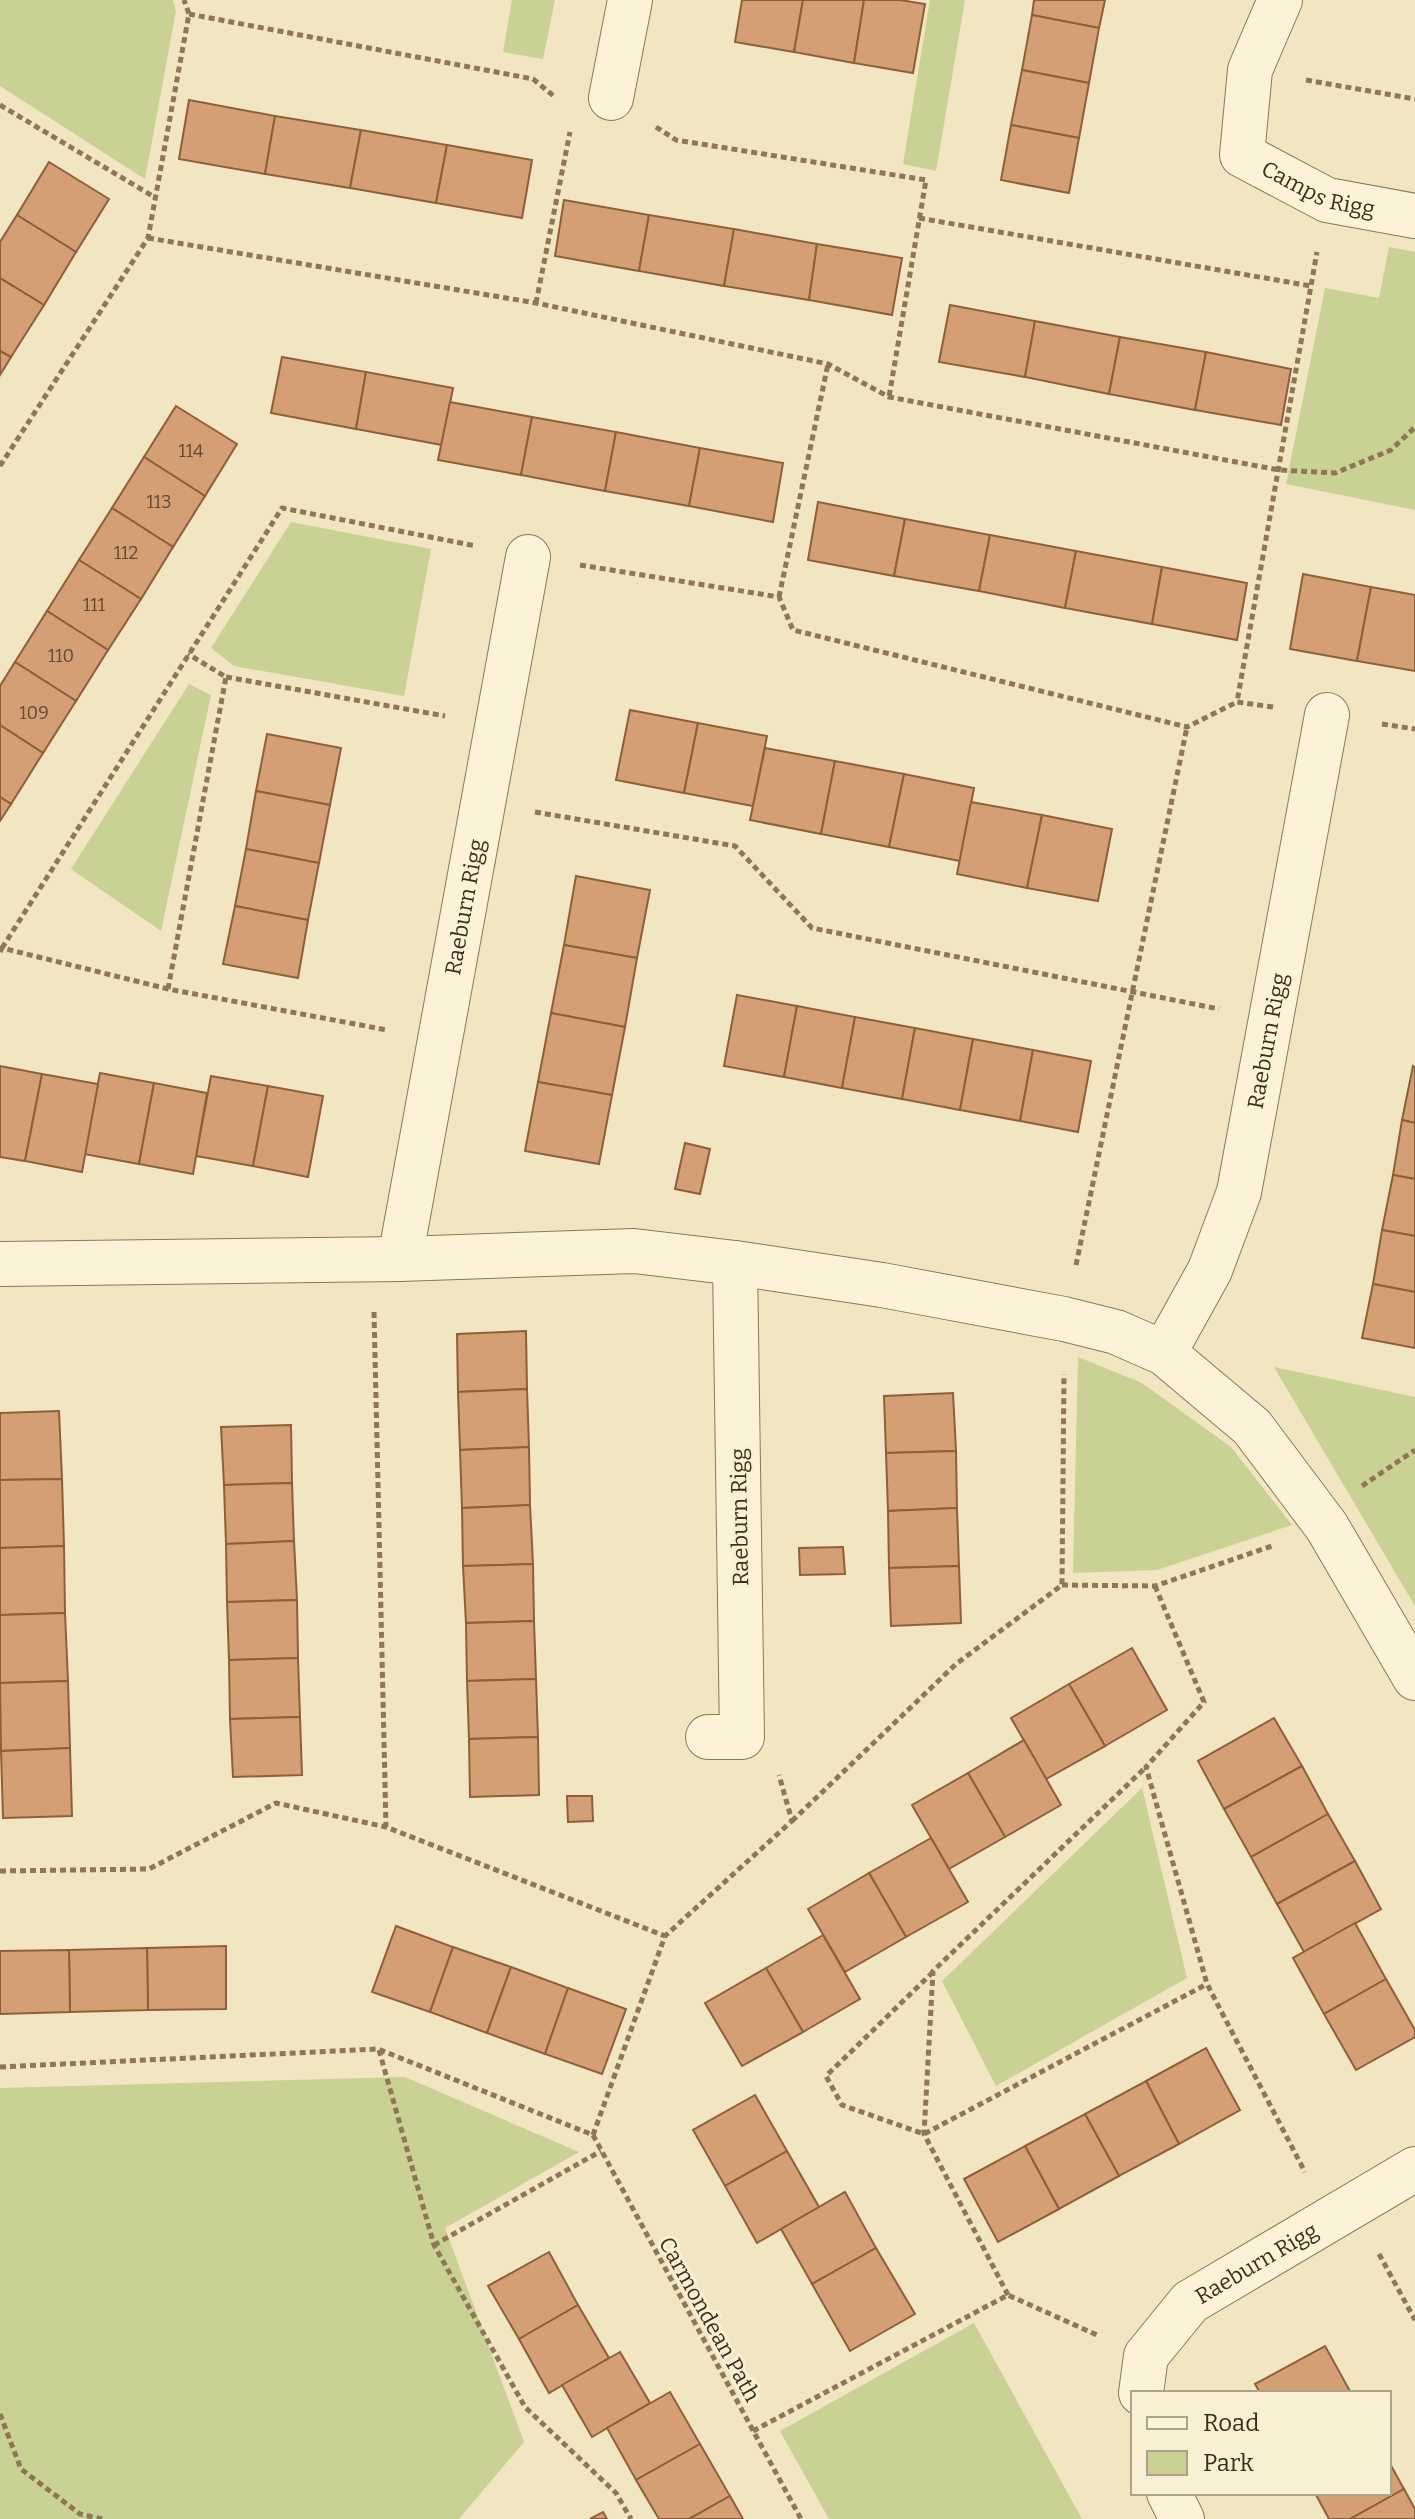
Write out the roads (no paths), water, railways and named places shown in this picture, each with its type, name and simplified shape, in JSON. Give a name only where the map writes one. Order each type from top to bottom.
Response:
[{"type":"street","points":[[592,105],[630,0]]},
{"type":"street","name":"Camps Rigg","points":[[1280,0],[1250,70],[1242,155],[1327,200],[1415,216]]},
{"type":"street","name":"Raeburn Rigg","points":[[386,1259],[439,1039],[528,557]]},
{"type":"street","name":"Raeburn Rigg","points":[[1164,1353],[1210,1270],[1239,1192],[1327,715]]},
{"type":"street","points":[[0,1264],[386,1259],[634,1251],[882,1285],[1064,1319],[1116,1332],[1164,1353],[1252,1427],[1327,1527],[1415,1678]]},
{"type":"street","name":"Raeburn Rigg","points":[[725,1737],[735,1263]]},
{"type":"street","name":"Raeburn Rigg","points":[[1144,2375],[1190,2302],[1415,2169]]},
{"type":"street","points":[[1170,2495],[1182,2519]]}]
